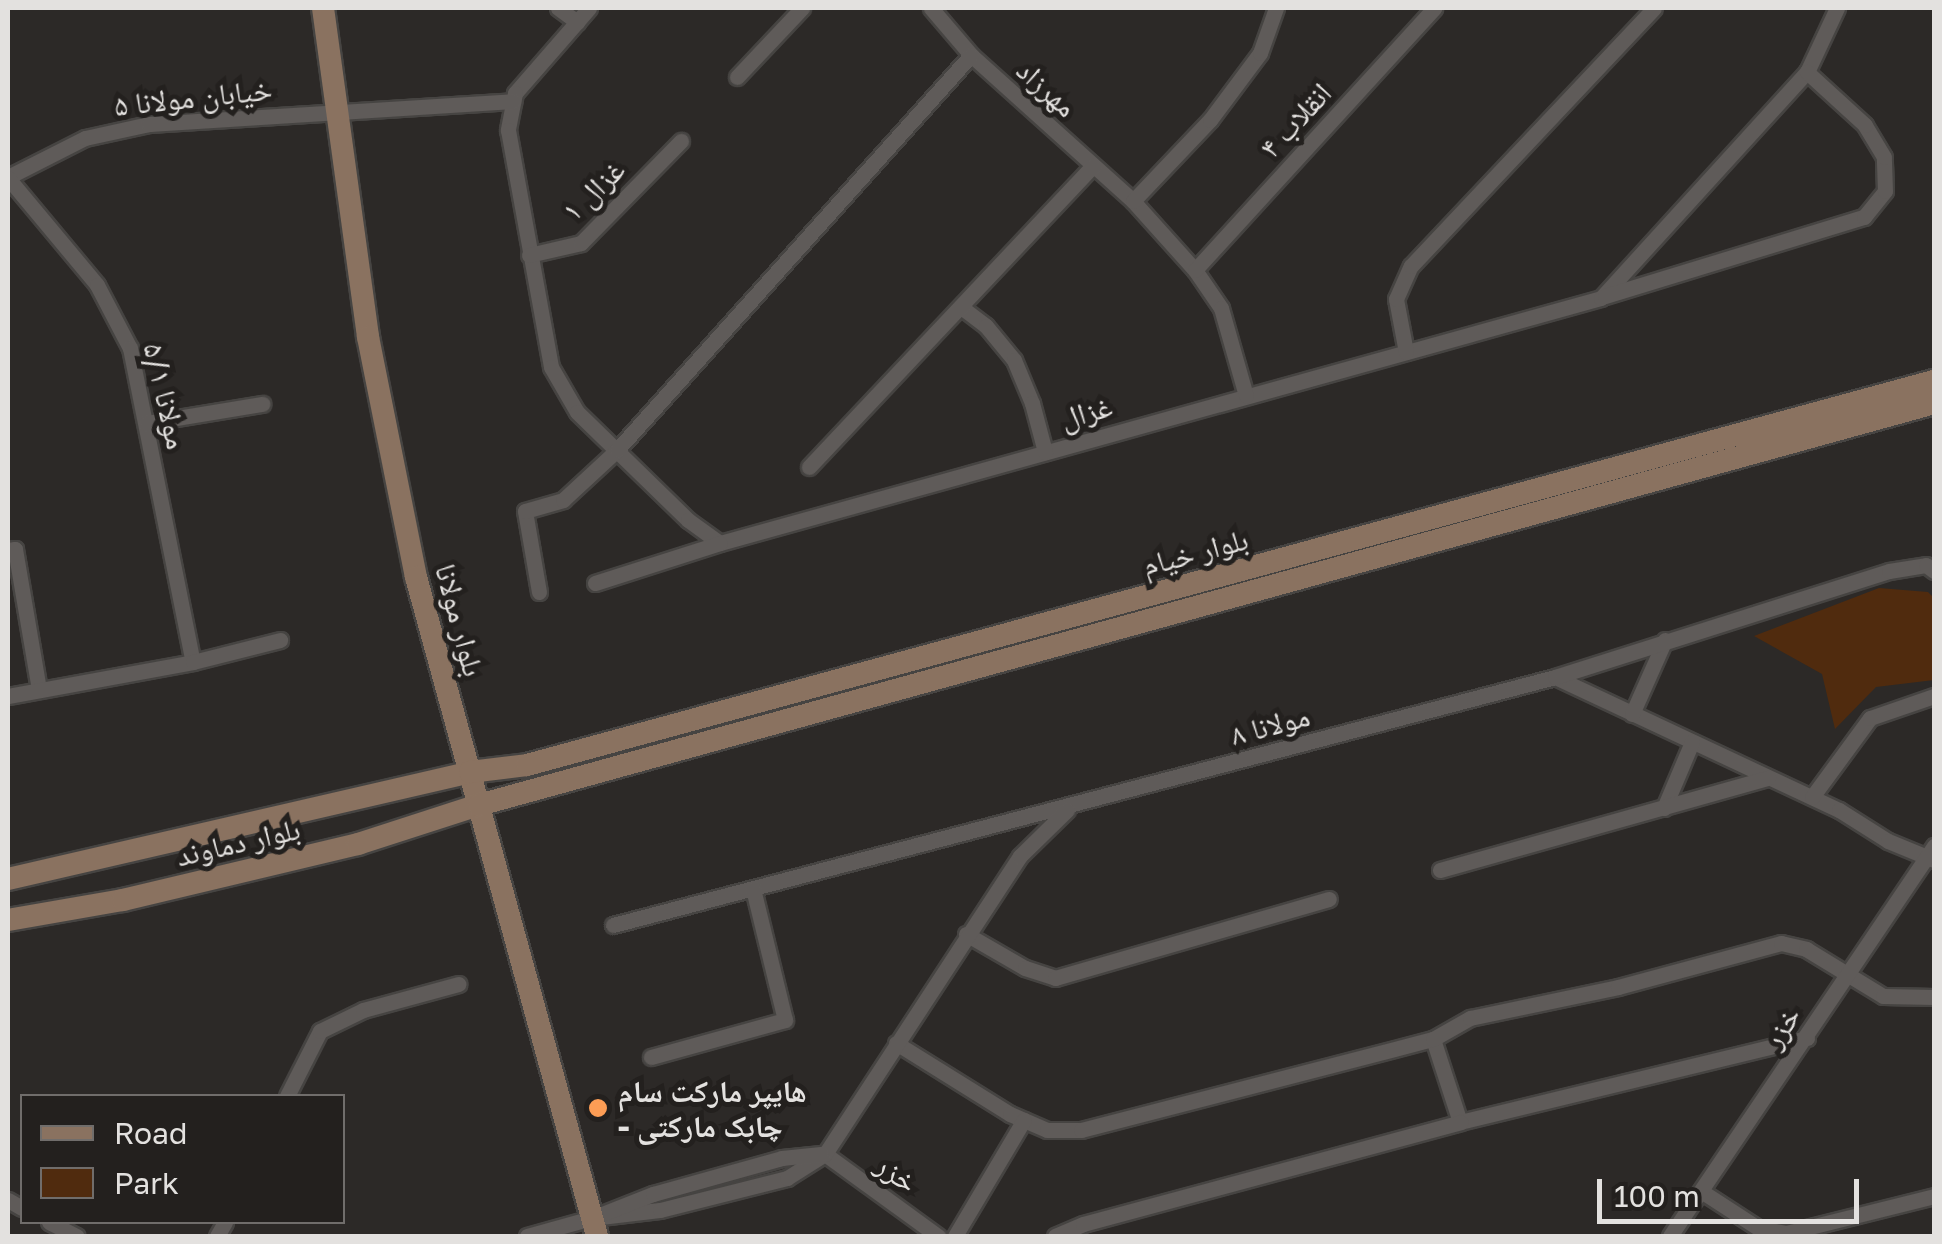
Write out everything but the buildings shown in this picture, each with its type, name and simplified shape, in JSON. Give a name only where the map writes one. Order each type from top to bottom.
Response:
[{"type":"street","name":"بلوار مولانا","points":[[322,8],[368,336],[416,577],[595,1227]]},
{"type":"street","points":[[558,8],[576,22]]},
{"type":"street","points":[[589,8],[515,92],[508,130],[550,366],[577,412],[688,520],[720,543]]},
{"type":"street","points":[[737,77],[802,8]]},
{"type":"street","name":"مهرزاد","points":[[931,8],[971,56],[1134,201],[1195,270],[1221,308],[1246,396]]},
{"type":"street","points":[[1134,201],[1210,120],[1260,53],[1276,8]]},
{"type":"street","name":"انقلاب ۴","points":[[1195,270],[1434,8]]},
{"type":"street","points":[[1406,352],[1396,299],[1411,266],[1654,8]]},
{"type":"street","points":[[1601,298],[1807,72],[1836,8]]},
{"type":"street","points":[[538,592],[525,511],[563,500],[617,450],[971,56]]},
{"type":"street","name":"غزال","points":[[594,583],[720,543],[1601,298],[1864,218],[1885,190],[1884,156],[1865,125],[1807,72]]},
{"type":"street","name":"خیابان مولانا ۵","points":[[8,178],[85,138],[149,124],[230,115],[334,114],[513,101]]},
{"type":"street","name":"غزال ۱","points":[[530,255],[582,243],[681,141]]},
{"type":"street","points":[[809,467],[1093,166]]},
{"type":"street","name":"مولانا ۵/۱","points":[[8,178],[97,285],[130,348],[193,662]]},
{"type":"street","points":[[961,307],[986,326],[1014,360],[1032,403],[1044,452]]},
{"type":"street","name":"بلوار خیام","points":[[470,772],[546,760],[1934,381]]},
{"type":"street","name":"بلوار خیام","points":[[479,805],[1934,403]]},
{"type":"street","points":[[147,424],[262,404]]},
{"type":"street","points":[[8,550],[14,548],[39,690]]},
{"type":"street","name":"مولانا ۸","points":[[613,925],[1069,808],[1555,676],[1889,571],[1926,565],[1934,570]]},
{"type":"street","points":[[8,696],[193,662],[280,640]]},
{"type":"street","points":[[1632,714],[1665,640]]},
{"type":"street","points":[[1555,676],[1812,798],[1907,848],[1933,853]]},
{"type":"street","points":[[1812,798],[1870,718],[1934,696]]},
{"type":"street","points":[[1664,808],[1692,742]]},
{"type":"street","name":"بلوار دماوند","points":[[8,879],[470,772]]},
{"type":"street","points":[[1440,870],[1768,778]]},
{"type":"street","name":"بلوار دماوند","points":[[8,920],[123,900],[358,844],[479,805]]},
{"type":"street","points":[[527,1236],[595,1227],[671,1189],[782,1158],[825,1154],[1020,856],[1069,808]]},
{"type":"street","name":"خزر","points":[[1670,1236],[1933,853]]},
{"type":"street","points":[[651,1057],[785,1020],[753,889]]},
{"type":"street","points":[[966,934],[1026,968],[1055,978],[1329,899]]},
{"type":"street","points":[[896,1043],[1024,1120],[1047,1130],[1081,1130],[1433,1039],[1470,1018],[1618,986],[1781,943],[1806,949],[1882,996],[1934,997]]},
{"type":"street","points":[[287,1094],[320,1031],[363,1010],[459,984]]},
{"type":"street","points":[[1054,1236],[1084,1224],[1460,1122],[1807,1038]]},
{"type":"street","points":[[1433,1039],[1460,1122]]},
{"type":"street","points":[[955,1236],[1024,1120]]},
{"type":"street","name":"خزر","points":[[825,1154],[913,1229],[938,1236]]},
{"type":"street","points":[[1701,1191],[1758,1228],[1786,1233],[1934,1196]]},
{"type":"green space","points":[[1879,588],[1928,592],[1934,598],[1934,680],[1876,687],[1835,729],[1822,674],[1754,636]]},
{"type":"place","name":"هایپر مارکت سام - چابک مارکتی","points":[[598,1108]]}]
